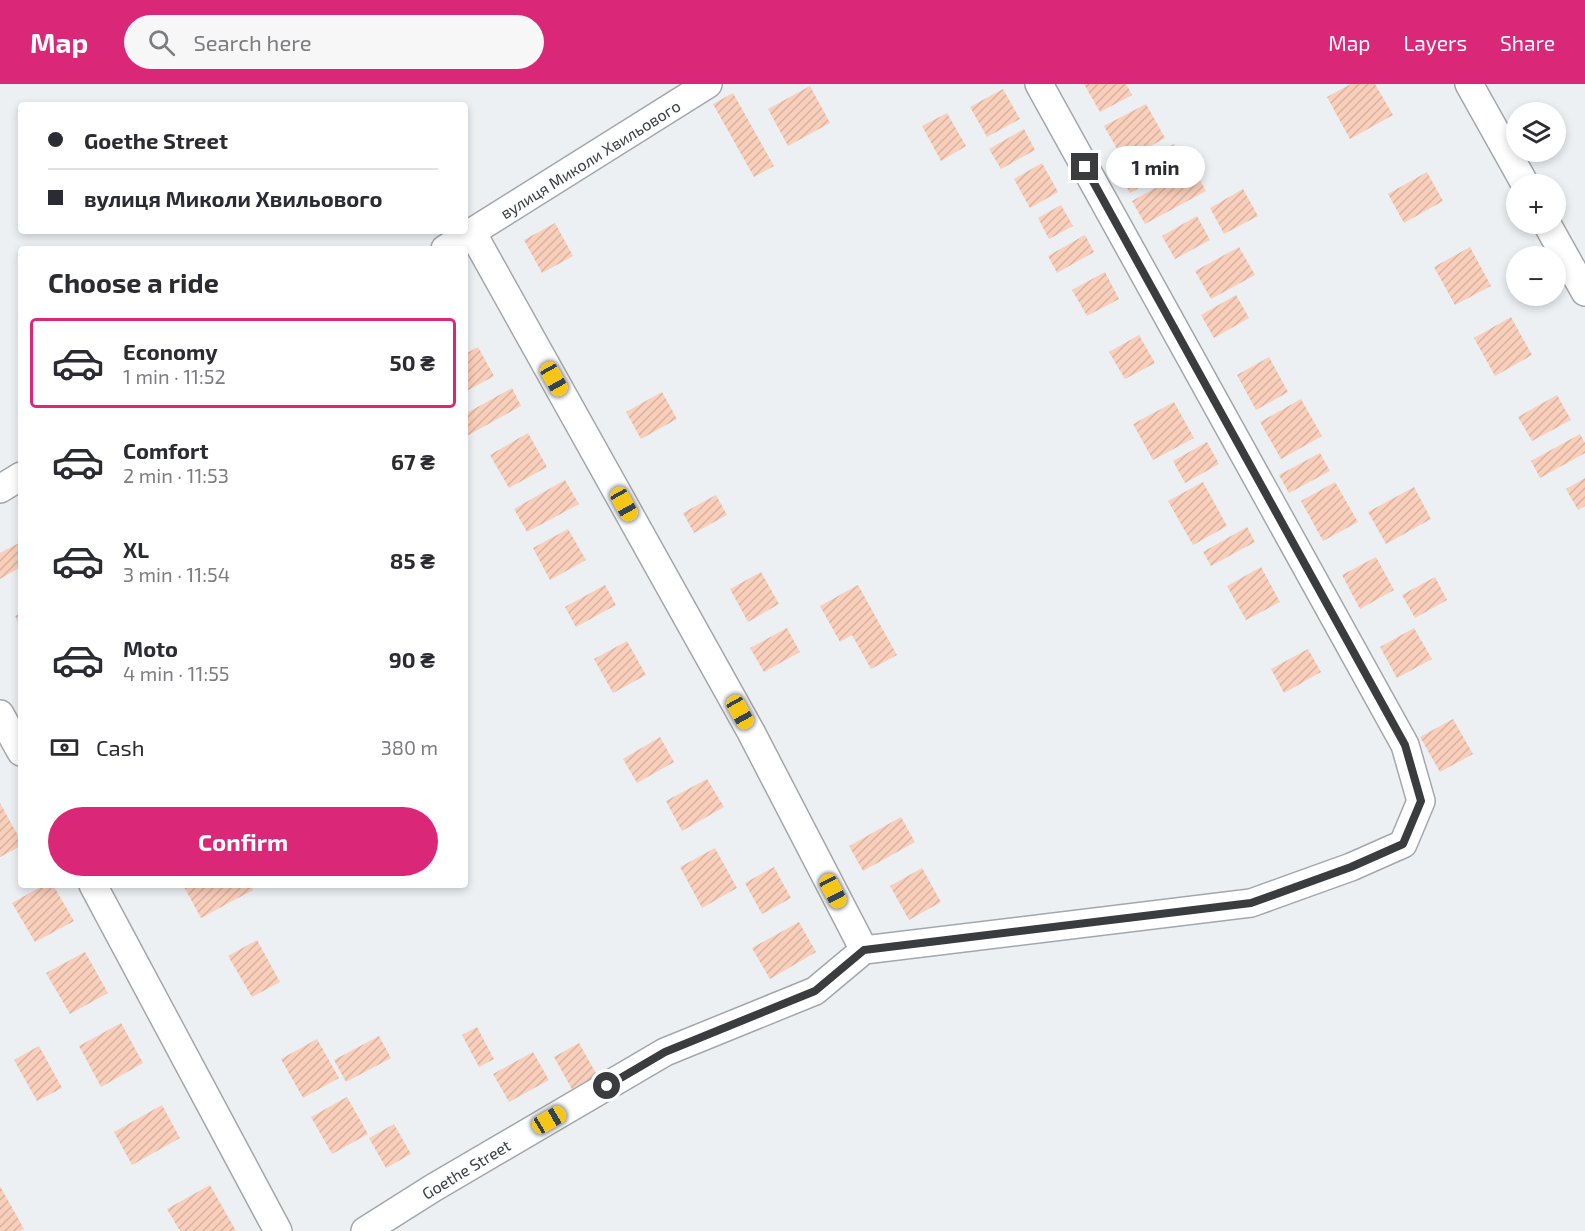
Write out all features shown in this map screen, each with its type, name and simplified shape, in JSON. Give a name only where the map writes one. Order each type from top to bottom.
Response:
[{"type":"street","name":"вулиця Миколи Хвильового","points":[[450,246],[708,84]]},
{"type":"street","points":[[472,234],[751,732],[864,950],[1251,903],[1351,867],[1403,844],[1421,801],[1405,745],[1040,84]]},
{"type":"street","points":[[1469,84],[1519,174]]},
{"type":"street","points":[[1553,234],[1585,292]]},
{"type":"street","points":[[0,489],[18,478]]},
{"type":"street","points":[[0,714],[18,747]]},
{"type":"street","points":[[95,888],[278,1231]]},
{"type":"street","name":"Goethe Street","points":[[365,1231],[433,1188],[665,1052],[815,991],[864,950]]},
{"type":"building","points":[[1084,84],[1126,84],[1132,95],[1100,112]]},
{"type":"building","points":[[1351,84],[1375,84],[1393,115],[1350,139],[1327,97]]},
{"type":"building","points":[[810,86],[830,123],[788,146],[768,109]]},
{"type":"building","points":[[1003,89],[1020,119],[987,137],[970,107]]},
{"type":"building","points":[[733,93],[774,166],[754,177],[713,104]]},
{"type":"building","points":[[1146,104],[1165,138],[1124,161],[1104,126]]},
{"type":"building","points":[[947,113],[966,146],[941,161],[922,126]]},
{"type":"building","points":[[1024,129],[1035,150],[1001,169],[989,149]]},
{"type":"building","points":[[1174,144],[1184,163],[1130,193],[1119,174]]},
{"type":"building","points":[[1042,163],[1058,192],[1030,208],[1014,179]]},
{"type":"building","points":[[1193,167],[1206,191],[1145,224],[1132,201]]},
{"type":"building","points":[[1427,172],[1443,201],[1404,223],[1388,194]]},
{"type":"building","points":[[1243,189],[1258,216],[1224,234],[1210,208]]},
{"type":"building","points":[[1061,205],[1073,226],[1049,239],[1038,218]]},
{"type":"building","points":[[1197,216],[1210,240],[1175,259],[1162,236]]},
{"type":"building","points":[[555,223],[573,256],[542,273],[524,240]]},
{"type":"building","points":[[1085,235],[1094,252],[1057,273],[1048,256]]},
{"type":"building","points":[[1239,247],[1255,275],[1211,299],[1195,271]]},
{"type":"building","points":[[1470,247],[1491,286],[1455,305],[1434,267]]},
{"type":"building","points":[[1105,272],[1119,299],[1087,316],[1072,290]]},
{"type":"building","points":[[1236,295],[1249,318],[1214,338],[1201,315]]},
{"type":"building","points":[[1511,317],[1532,355],[1495,376],[1474,338]]},
{"type":"building","points":[[1139,335],[1155,363],[1125,379],[1109,352]]},
{"type":"building","points":[[478,347],[494,376],[468,390],[468,352]]},
{"type":"building","points":[[1269,357],[1288,392],[1256,410],[1237,375]]},
{"type":"building","points":[[512,388],[521,406],[468,435],[468,412]]},
{"type":"building","points":[[662,392],[677,419],[641,439],[626,412]]},
{"type":"building","points":[[1557,395],[1571,420],[1532,441],[1518,417]]},
{"type":"building","points":[[1301,399],[1322,436],[1281,459],[1260,422]]},
{"type":"building","points":[[1174,402],[1194,438],[1153,460],[1133,424]]},
{"type":"building","points":[[528,433],[547,467],[509,488],[490,455]]},
{"type":"building","points":[[1580,434],[1585,443],[1585,453],[1540,478],[1531,461]]},
{"type":"building","points":[[1207,442],[1219,464],[1185,483],[1173,461]]},
{"type":"building","points":[[1320,453],[1330,471],[1289,493],[1279,475]]},
{"type":"building","points":[[1585,478],[1585,506],[1578,510],[1566,489]]},
{"type":"building","points":[[565,480],[579,504],[527,532],[514,509]]},
{"type":"building","points":[[1203,482],[1227,526],[1193,545],[1168,501]]},
{"type":"building","points":[[1335,482],[1358,522],[1323,541],[1301,501]]},
{"type":"building","points":[[1414,487],[1431,519],[1386,544],[1368,512]]},
{"type":"building","points":[[716,495],[727,515],[694,533],[683,513]]},
{"type":"building","points":[[1247,527],[1255,542],[1211,566],[1203,552]]},
{"type":"building","points":[[568,529],[586,560],[550,580],[533,548]]},
{"type":"building","points":[[18,544],[18,569],[0,579],[0,553]]},
{"type":"building","points":[[1376,557],[1394,590],[1360,609],[1342,575]]},
{"type":"building","points":[[1261,567],[1280,602],[1246,620],[1227,586]]},
{"type":"building","points":[[761,572],[779,604],[748,622],[730,589]]},
{"type":"building","points":[[1435,577],[1447,600],[1415,618],[1402,595]]},
{"type":"building","points":[[605,585],[616,605],[576,627],[565,607]]},
{"type":"building","points":[[858,585],[897,655],[871,669],[852,635],[840,642],[820,606]]},
{"type":"building","points":[[787,628],[800,652],[764,672],[750,648]]},
{"type":"building","points":[[1414,628],[1432,659],[1397,678],[1380,647]]},
{"type":"building","points":[[627,641],[646,675],[613,693],[594,659]]},
{"type":"building","points":[[1308,649],[1321,672],[1284,693],[1271,669]]},
{"type":"building","points":[[1453,719],[1473,754],[1440,772],[1420,737]]},
{"type":"building","points":[[660,737],[674,762],[637,783],[623,759]]},
{"type":"building","points":[[707,779],[724,807],[682,831],[666,801]]},
{"type":"building","points":[[0,803],[18,836],[18,848],[0,857]]},
{"type":"building","points":[[901,817],[915,842],[863,871],[849,846]]},
{"type":"building","points":[[715,848],[737,888],[702,908],[680,867]]},
{"type":"building","points":[[774,867],[791,898],[762,914],[745,883]]},
{"type":"building","points":[[922,868],[941,902],[909,920],[890,886]]},
{"type":"building","points":[[39,888],[55,888],[74,921],[35,942],[12,903]]},
{"type":"building","points":[[185,888],[252,888],[253,890],[201,918]]},
{"type":"building","points":[[799,922],[816,952],[770,979],[752,948]]},
{"type":"building","points":[[257,940],[280,982],[252,997],[228,956]]},
{"type":"building","points":[[85,952],[108,993],[70,1014],[46,973]]},
{"type":"building","points":[[121,1023],[143,1063],[101,1087],[79,1046]]},
{"type":"building","points":[[477,1027],[494,1059],[479,1067],[462,1035]]},
{"type":"building","points":[[379,1036],[391,1058],[346,1082],[334,1060]]},
{"type":"building","points":[[317,1039],[339,1078],[303,1098],[281,1059]]},
{"type":"building","points":[[579,1043],[597,1075],[572,1089],[554,1057]]},
{"type":"building","points":[[39,1046],[62,1088],[37,1101],[14,1060]]},
{"type":"building","points":[[533,1052],[549,1080],[509,1102],[493,1074]]},
{"type":"building","points":[[347,1097],[368,1134],[332,1154],[311,1117]]},
{"type":"building","points":[[162,1105],[180,1138],[132,1165],[114,1132]]},
{"type":"building","points":[[394,1124],[411,1154],[386,1168],[369,1138]]},
{"type":"building","points":[[210,1185],[236,1231],[180,1231],[167,1209]]},
{"type":"building","points":[[0,1186],[24,1229],[20,1231],[0,1231]]},
{"type":"route","points":[[607,1086],[665,1052],[815,991],[864,950],[1251,903],[1351,867],[1403,844],[1421,801],[1405,745],[1085,167]]}]
